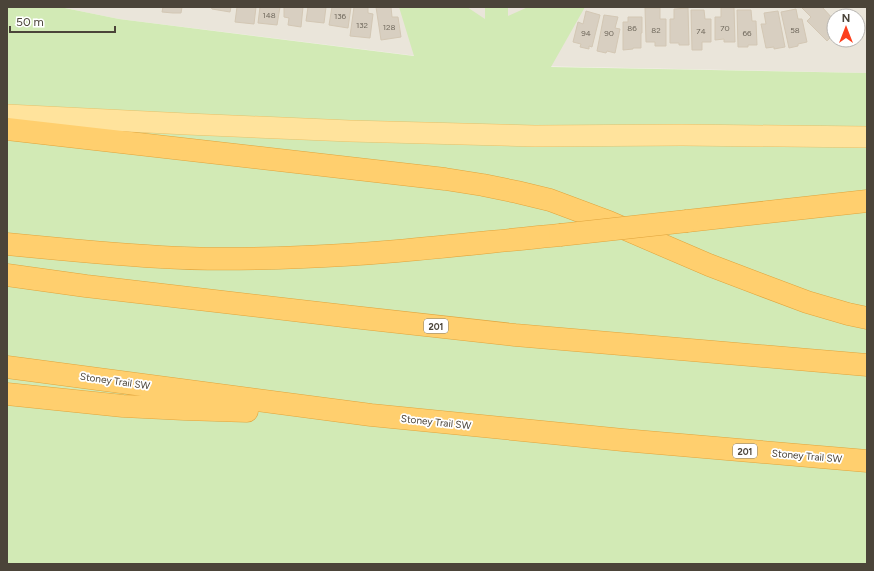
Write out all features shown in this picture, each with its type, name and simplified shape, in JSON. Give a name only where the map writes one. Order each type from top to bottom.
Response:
[{"type":"highway","points":[[7,129],[445,179],[517,192],[550,200],[597,217],[640,234],[709,265],[807,302],[867,318]]},
{"type":"highway","points":[[7,244],[62,250],[162,257],[227,259],[304,257],[387,252],[560,235],[867,201]]},
{"type":"highway","name":"201","points":[[7,275],[86,286],[515,335],[867,365]]},
{"type":"highway","name":"Stoney Trail SW","points":[[7,367],[371,415],[488,428],[867,461]]},
{"type":"highway","points":[[7,394],[116,405],[192,410],[371,415]]},
{"type":"main road","points":[[7,115],[271,128],[421,133],[535,136],[682,135],[867,138]]},
{"type":"shaded area","points":[[60,7],[867,7],[867,73],[489,65],[119,19]]},
{"type":"green space","points":[[7,7],[60,7],[119,19],[414,56],[399,7],[467,7],[485,19],[485,7],[508,7],[508,16],[528,7],[585,7],[551,67],[867,73],[867,564],[7,564]]},
{"type":"building","points":[[163,7],[182,7],[181,13],[173,13],[162,12]]},
{"type":"building","points":[[211,7],[231,7],[230,12],[212,9]]},
{"type":"building","points":[[237,7],[256,7],[254,24],[235,22]]},
{"type":"building","points":[[260,7],[280,7],[277,25],[258,23]]},
{"type":"building","points":[[284,7],[303,7],[301,27],[288,25],[289,18],[284,17]]},
{"type":"building","points":[[308,7],[326,7],[324,23],[306,21]]},
{"type":"building","points":[[332,7],[351,7],[348,28],[329,25]]},
{"type":"building","points":[[354,7],[368,7],[368,13],[373,14],[370,38],[350,36]]},
{"type":"building","points":[[376,7],[391,7],[392,17],[398,17],[401,37],[381,40]]},
{"type":"building","points":[[721,7],[734,7],[735,42],[724,42],[724,39],[715,40],[715,17],[721,17]]},
{"type":"building","points":[[822,7],[826,11],[826,40],[807,21],[811,17],[802,8]]},
{"type":"building","points":[[645,8],[660,8],[660,19],[666,19],[666,46],[655,46],[655,42],[646,42]]},
{"type":"building","points":[[688,8],[689,45],[670,43],[670,19],[674,19],[674,9]]},
{"type":"building","points":[[796,9],[798,19],[802,19],[807,42],[789,48],[781,12]]},
{"type":"building","points":[[691,10],[704,10],[705,19],[711,19],[711,42],[702,42],[702,50],[692,50]]},
{"type":"building","points":[[737,10],[751,10],[752,21],[756,21],[757,45],[738,47]]},
{"type":"building","points":[[586,11],[600,15],[592,47],[589,46],[589,49],[580,47],[581,44],[573,42],[578,22],[583,24]]},
{"type":"building","points":[[778,11],[785,47],[774,49],[774,47],[766,48],[761,24],[766,24],[764,13]]},
{"type":"building","points":[[604,15],[618,17],[615,28],[620,29],[615,53],[597,51]]},
{"type":"building","points":[[628,17],[642,17],[641,48],[623,50],[623,22],[628,22]]}]
